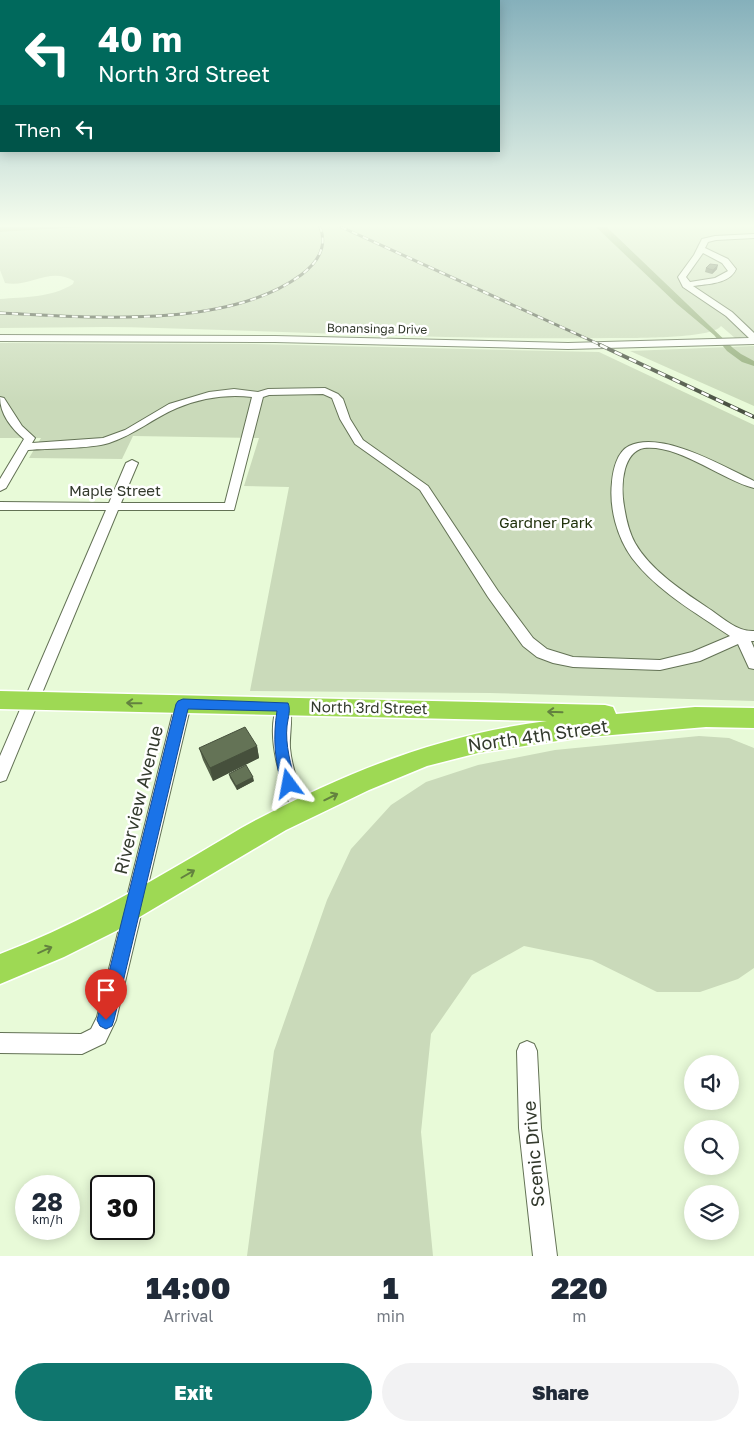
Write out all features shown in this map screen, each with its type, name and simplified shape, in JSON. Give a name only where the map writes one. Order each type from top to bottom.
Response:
[{"type":"highway","name":"North 3rd Street","points":[[0,700],[488,710],[708,717]]},
{"type":"highway","name":"North 4th Street","points":[[0,969],[67,941],[134,906],[276,823],[396,768],[444,751],[494,739],[561,729],[708,717]]},
{"type":"highway","points":[[708,717],[754,718]]},
{"type":"street","points":[[687,286],[729,314],[754,340]]},
{"type":"street","name":"Bonansinga Drive","points":[[0,338],[226,338],[568,346],[754,340]]},
{"type":"street","points":[[27,442],[104,441],[129,432],[173,406],[195,398],[234,392],[258,395],[268,392],[320,390],[335,396],[344,418],[359,442],[414,480],[434,500],[493,594],[528,642],[542,653],[552,658],[573,662],[660,665],[695,657],[748,636]]},
{"type":"street","name":"Maple Street","points":[[0,506],[230,507],[258,395]]},
{"type":"street","points":[[0,400],[27,442]]},
{"type":"street","points":[[0,488],[27,442]]},
{"type":"street","points":[[754,485],[684,455],[652,445],[633,447],[625,455],[618,470],[618,492],[623,528],[629,543],[639,558],[689,602],[748,636],[754,664]]},
{"type":"street","points":[[0,775],[112,506],[132,463]]},
{"type":"street","name":"Riverview Avenue","points":[[0,1043],[82,1044],[98,1036],[106,1020],[183,704]]},
{"type":"street","points":[[284,706],[280,728],[284,765],[289,784],[301,812]]},
{"type":"street","name":"Scenic Drive","points":[[527,1051],[530,1128],[545,1256]]},
{"type":"green space","points":[[70,286],[754,286],[754,337],[735,338],[721,326],[714,330],[687,336],[635,338],[441,337],[138,327],[0,328],[0,299],[28,297],[65,289]]},
{"type":"green space","name":"Gardner Park","points":[[0,343],[252,344],[599,352],[754,425],[754,701],[490,693],[250,691],[289,487],[244,486],[259,438],[133,436],[122,459],[29,458],[41,438],[0,438]]},
{"type":"green space","points":[[754,346],[754,406],[630,351]]},
{"type":"green space","points":[[699,736],[729,738],[754,748],[754,968],[738,979],[700,992],[657,992],[592,960],[524,946],[472,975],[431,1034],[421,1132],[433,1256],[247,1256],[274,1051],[327,900],[351,849],[391,805],[426,782],[478,765],[555,750]]},
{"type":"shaded area","points":[[658,286],[668,286],[733,348],[754,361],[754,366],[742,362],[727,351],[714,335]]},
{"type":"building","points":[[245,727],[257,746],[210,768],[199,748]]},
{"type":"building","points":[[246,765],[253,777],[236,786],[229,774]]},
{"type":"railway","points":[[0,313],[114,317],[155,316],[196,312],[235,305],[270,293],[283,286]]},
{"type":"railway","points":[[470,286],[603,346]]},
{"type":"railway","points":[[600,345],[754,417]]},
{"type":"route","points":[[106,1020],[183,704],[284,706],[280,728],[284,765],[289,784]]}]
